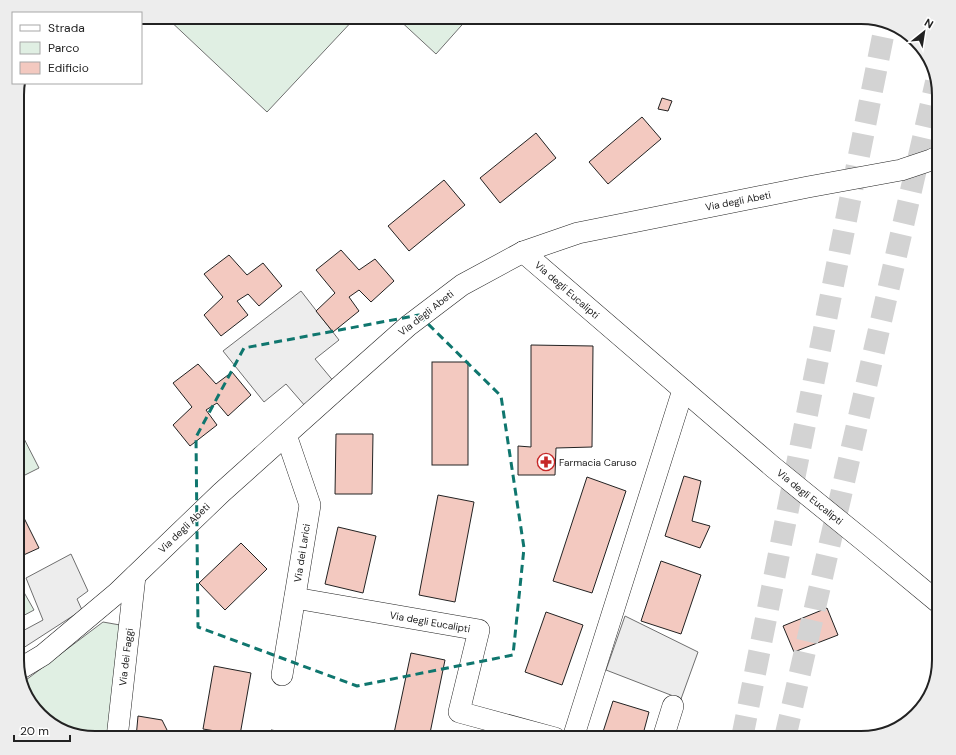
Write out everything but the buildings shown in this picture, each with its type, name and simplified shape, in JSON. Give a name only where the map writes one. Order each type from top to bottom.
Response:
[{"type":"street","name":"Via degli Abeti","points":[[24,666],[43,655],[117,593],[221,493],[408,326],[462,285],[523,252],[578,233],[801,188],[901,170],[932,161]]},
{"type":"street","name":"Via degli Eucalipti","points":[[523,252],[773,467],[932,597]]},
{"type":"street","points":[[575,731],[683,390]]},
{"type":"street","name":"Via dei Larici","points":[[282,675],[310,505],[286,435]]},
{"type":"street","name":"Via dei Faggi","points":[[118,731],[135,576]]},
{"type":"street","name":"Via degli Eucalipti","points":[[295,598],[479,630],[459,712],[529,731]]},
{"type":"street","points":[[666,731],[673,706]]},
{"type":"highlighted area","points":[[419,315],[501,396],[524,548],[513,655],[357,686],[198,627],[196,437],[244,348]]},
{"type":"green space","points":[[173,24],[349,24],[267,112]]},
{"type":"green space","points":[[404,24],[463,24],[436,54]]},
{"type":"green space","points":[[24,439],[39,468],[24,476]]},
{"type":"green space","points":[[24,592],[34,610],[24,615]]},
{"type":"green space","points":[[103,622],[120,625],[112,731],[81,730],[59,722],[42,707],[33,696],[26,680]]},
{"type":"shaded area","points":[[301,291],[339,340],[315,359],[335,383],[306,407],[286,384],[264,402],[223,351]]},
{"type":"shaded area","points":[[71,554],[88,591],[77,599],[82,610],[24,647],[24,630],[43,620],[26,578]]},
{"type":"shaded area","points":[[625,616],[698,652],[681,699],[606,670]]},
{"type":"tunnel","points":[[743,731],[885,28]]},
{"type":"tunnel","points":[[787,731],[932,99]]},
{"type":"place","name":"Farmacia Caruso","points":[[546,462]]}]
